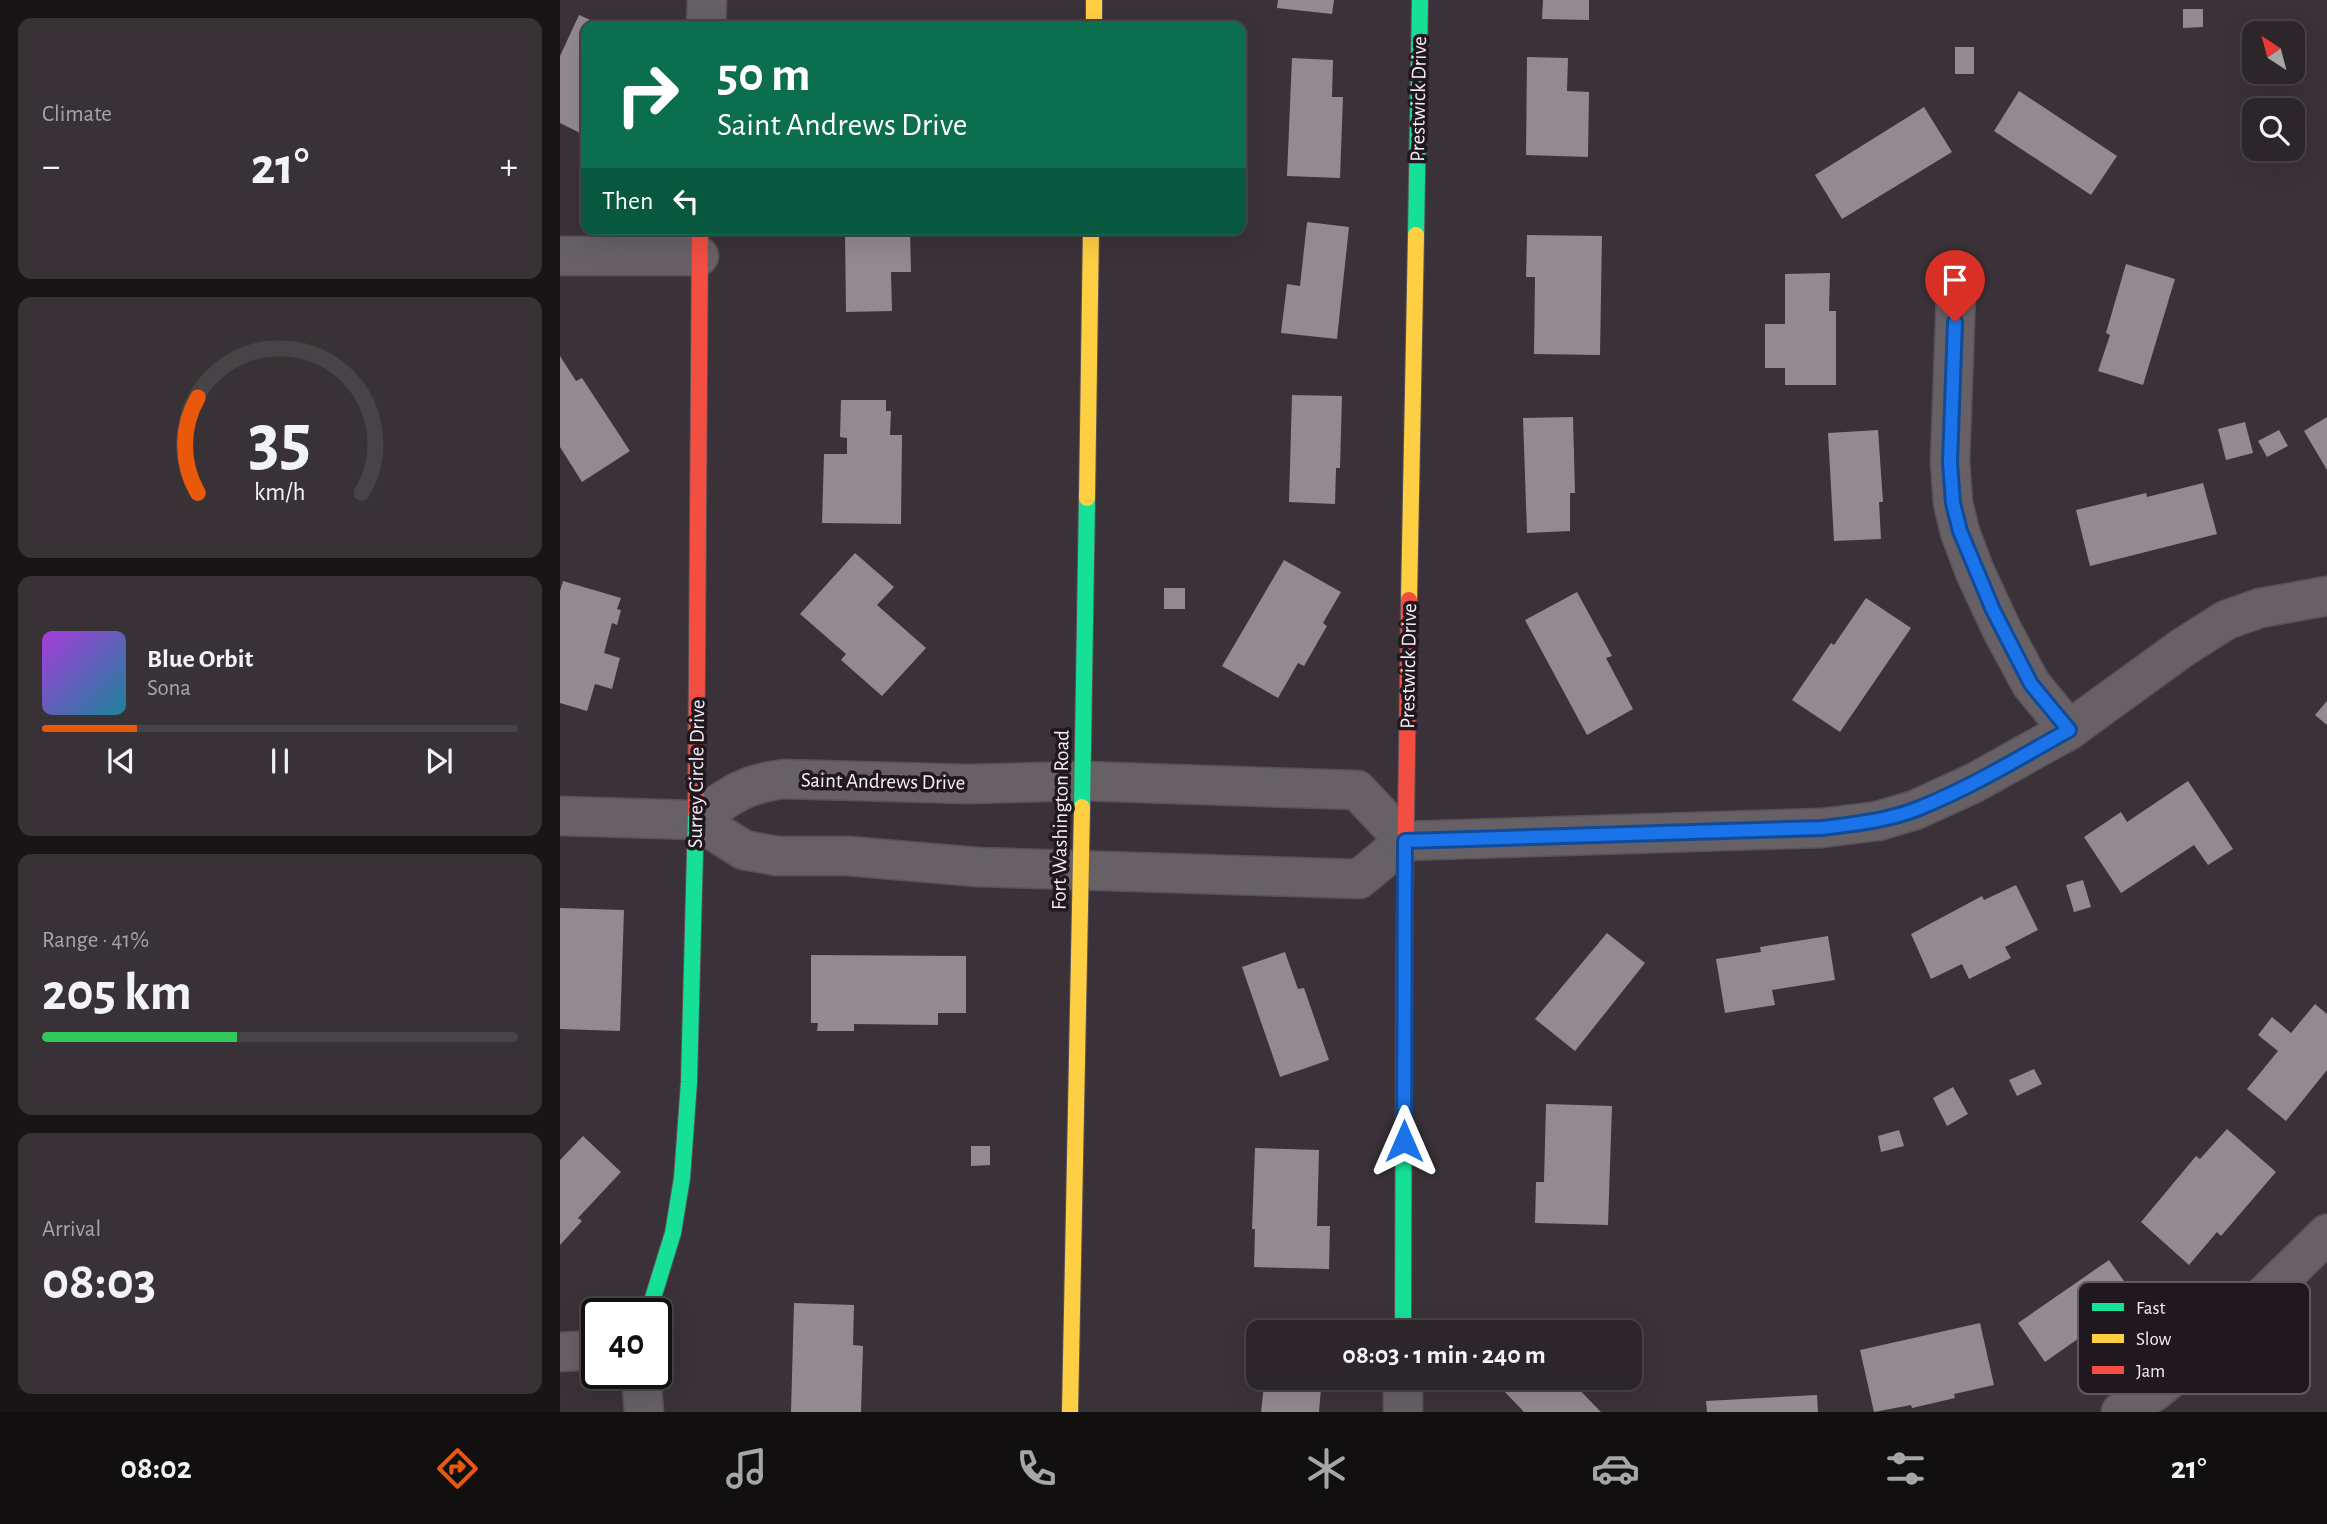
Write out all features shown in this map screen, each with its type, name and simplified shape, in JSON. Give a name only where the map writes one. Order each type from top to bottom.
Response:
[{"type":"street","points":[[706,21],[707,0]]},
{"type":"street","points":[[1094,0],[1094,21]]},
{"type":"street","name":"Prestwick Drive","points":[[1403,1320],[1405,841],[1420,0]]},
{"type":"street","name":"Fort Washington Road","points":[[1070,1412],[1091,235]]},
{"type":"street","points":[[560,256],[699,243]]},
{"type":"street","name":"Surrey Circle Drive","points":[[653,1298],[673,1233],[682,1178],[689,1082],[696,820],[699,243]]},
{"type":"street","points":[[1956,294],[1950,462],[1955,512],[1975,572],[2002,630],[2031,684],[2069,730]]},
{"type":"street","points":[[560,816],[696,820],[744,850],[760,854],[848,856],[977,867],[1359,879],[1405,841],[1822,828],[1878,821],[1915,810],[1974,783],[2069,730],[2225,620],[2260,608],[2327,596]]},
{"type":"street","name":"Saint Andrews Drive","points":[[696,820],[733,793],[758,782],[783,779],[968,784],[1082,781],[1357,790],[1405,841]]},
{"type":"street","points":[[2277,1282],[2327,1234]]},
{"type":"street","points":[[560,1352],[581,1351]]},
{"type":"street","points":[[642,1389],[644,1412]]},
{"type":"street","points":[[1403,1390],[1403,1412]]},
{"type":"street","points":[[2121,1412],[2150,1394]]},
{"type":"building","points":[[1278,0],[1334,0],[1332,14],[1277,8]]},
{"type":"building","points":[[1543,0],[1589,0],[1589,20],[1542,19]]},
{"type":"building","points":[[2183,9],[2203,9],[2203,27],[2183,28]]},
{"type":"building","points":[[579,15],[593,21],[581,21],[581,134],[560,123],[560,56]]},
{"type":"building","points":[[1955,47],[1974,47],[1974,74],[1955,74]]},
{"type":"building","points":[[1527,57],[1568,58],[1567,91],[1589,92],[1588,157],[1526,155]]},
{"type":"building","points":[[1292,58],[1333,60],[1332,97],[1343,97],[1340,178],[1287,176]]},
{"type":"building","points":[[2019,91],[2117,156],[2091,195],[1994,131]]},
{"type":"building","points":[[1924,107],[1952,152],[1842,219],[1815,175]]},
{"type":"building","points":[[1307,222],[1349,227],[1337,339],[1281,333],[1287,284],[1300,286]]},
{"type":"building","points":[[845,235],[910,235],[911,272],[891,272],[892,311],[846,312]]},
{"type":"building","points":[[1527,235],[1602,236],[1600,355],[1534,354],[1535,277],[1526,277]]},
{"type":"building","points":[[2126,264],[2175,279],[2143,385],[2098,371],[2110,335],[2106,333]]},
{"type":"building","points":[[1830,273],[1829,311],[1836,311],[1836,385],[1785,385],[1785,368],[1765,368],[1765,324],[1785,324],[1785,274]]},
{"type":"building","points":[[560,356],[576,381],[582,378],[630,451],[582,482],[560,447]]},
{"type":"building","points":[[1292,395],[1342,396],[1340,468],[1336,468],[1335,504],[1289,502]]},
{"type":"building","points":[[841,400],[886,400],[886,411],[891,411],[890,435],[902,435],[901,524],[822,523],[824,454],[847,454],[847,438],[840,437]]},
{"type":"building","points":[[1573,417],[1575,493],[1570,493],[1570,531],[1527,533],[1523,418]]},
{"type":"building","points":[[2327,417],[2327,470],[2304,431]]},
{"type":"building","points":[[2245,422],[2253,453],[2226,460],[2218,429]]},
{"type":"building","points":[[1878,430],[1883,502],[1879,502],[1881,539],[1834,541],[1828,433]]},
{"type":"building","points":[[2279,430],[2288,446],[2267,457],[2258,441]]},
{"type":"building","points":[[2203,483],[2217,534],[2090,566],[2076,510]]},
{"type":"building","points":[[855,553],[894,587],[877,605],[926,648],[882,696],[841,660],[846,654],[800,614]]},
{"type":"building","points":[[1284,560],[1341,592],[1323,623],[1327,626],[1304,666],[1298,663],[1278,698],[1222,666]]},
{"type":"building","points":[[563,581],[621,598],[617,609],[621,610],[617,625],[612,623],[604,653],[620,658],[612,689],[595,684],[587,711],[560,703],[560,591]]},
{"type":"building","points":[[1164,588],[1185,588],[1185,609],[1164,609]]},
{"type":"building","points":[[1577,592],[1612,656],[1606,658],[1633,709],[1587,735],[1525,620]]},
{"type":"building","points":[[1866,598],[1911,628],[1840,732],[1792,700]]},
{"type":"building","points":[[2327,701],[2327,725],[2315,715]]},
{"type":"building","points":[[2188,781],[2233,849],[2208,865],[2194,845],[2121,893],[2084,837],[2121,812],[2127,822]]},
{"type":"building","points":[[2083,880],[2091,907],[2074,912],[2066,885]]},
{"type":"building","points":[[2016,885],[2038,930],[2005,947],[2011,958],[1969,979],[1962,964],[1931,979],[1911,934],[1982,896],[1984,900]]},
{"type":"building","points":[[560,908],[624,910],[620,1031],[560,1029]]},
{"type":"building","points":[[1607,933],[1645,963],[1575,1051],[1535,1019]]},
{"type":"building","points":[[1828,936],[1835,980],[1772,990],[1775,1005],[1725,1013],[1716,959],[1761,952],[1760,947]]},
{"type":"building","points":[[1285,952],[1298,989],[1304,988],[1329,1060],[1280,1077],[1242,967]]},
{"type":"building","points":[[811,955],[966,956],[966,1013],[938,1013],[938,1025],[854,1024],[854,1031],[817,1031],[818,1023],[811,1023]]},
{"type":"building","points":[[2315,1004],[2327,1014],[2327,1070],[2286,1121],[2247,1089],[2278,1051],[2258,1035],[2272,1017],[2291,1033]]},
{"type":"building","points":[[2034,1069],[2042,1084],[2017,1096],[2009,1080]]},
{"type":"building","points":[[1953,1087],[1968,1114],[1947,1126],[1933,1098]]},
{"type":"building","points":[[1546,1104],[1612,1106],[1608,1225],[1535,1223],[1536,1182],[1544,1182]]},
{"type":"building","points":[[2227,1129],[2276,1172],[2221,1236],[2217,1232],[2189,1265],[2141,1222],[2196,1156],[2200,1159]]},
{"type":"building","points":[[1899,1130],[1904,1146],[1881,1152],[1878,1136]]},
{"type":"building","points":[[583,1136],[621,1172],[578,1218],[582,1221],[560,1245],[560,1160]]},
{"type":"building","points":[[971,1146],[990,1146],[990,1165],[971,1166]]},
{"type":"building","points":[[1255,1148],[1319,1150],[1317,1226],[1330,1226],[1329,1269],[1254,1267],[1255,1229],[1252,1229]]},
{"type":"building","points":[[2109,1260],[2125,1282],[2078,1282],[2078,1339],[2045,1362],[2018,1323]]},
{"type":"building","points":[[794,1303],[854,1305],[853,1345],[863,1346],[861,1412],[791,1412]]},
{"type":"building","points":[[1980,1323],[1994,1385],[1954,1394],[1955,1398],[1912,1408],[1911,1405],[1874,1412],[1860,1350]]},
{"type":"building","points":[[1264,1390],[1321,1390],[1319,1412],[1261,1412]]},
{"type":"building","points":[[1503,1390],[1580,1390],[1601,1412],[1524,1412]]},
{"type":"building","points":[[1817,1395],[1818,1412],[1707,1412],[1706,1401]]},
{"type":"traffic: fast","points":[[1416,235],[1420,0]]},
{"type":"traffic: fast","points":[[1082,807],[1087,498]]},
{"type":"traffic: fast","points":[[653,1298],[673,1233],[682,1178],[689,1082],[696,813]]},
{"type":"traffic: fast","points":[[1403,1320],[1404,968]]},
{"type":"traffic: slow","points":[[1094,0],[1094,21]]},
{"type":"traffic: slow","points":[[1087,498],[1091,235]]},
{"type":"traffic: slow","points":[[1409,600],[1416,235]]},
{"type":"traffic: slow","points":[[1070,1412],[1082,807]]},
{"type":"traffic: jam","points":[[696,813],[700,235]]},
{"type":"traffic: jam","points":[[1404,968],[1409,600]]},
{"type":"route","points":[[1404,1141],[1405,841],[1822,828],[1878,821],[1915,810],[1974,783],[2069,730],[2031,684],[1975,572],[1960,531],[1953,503],[1950,462],[1955,322]]}]
